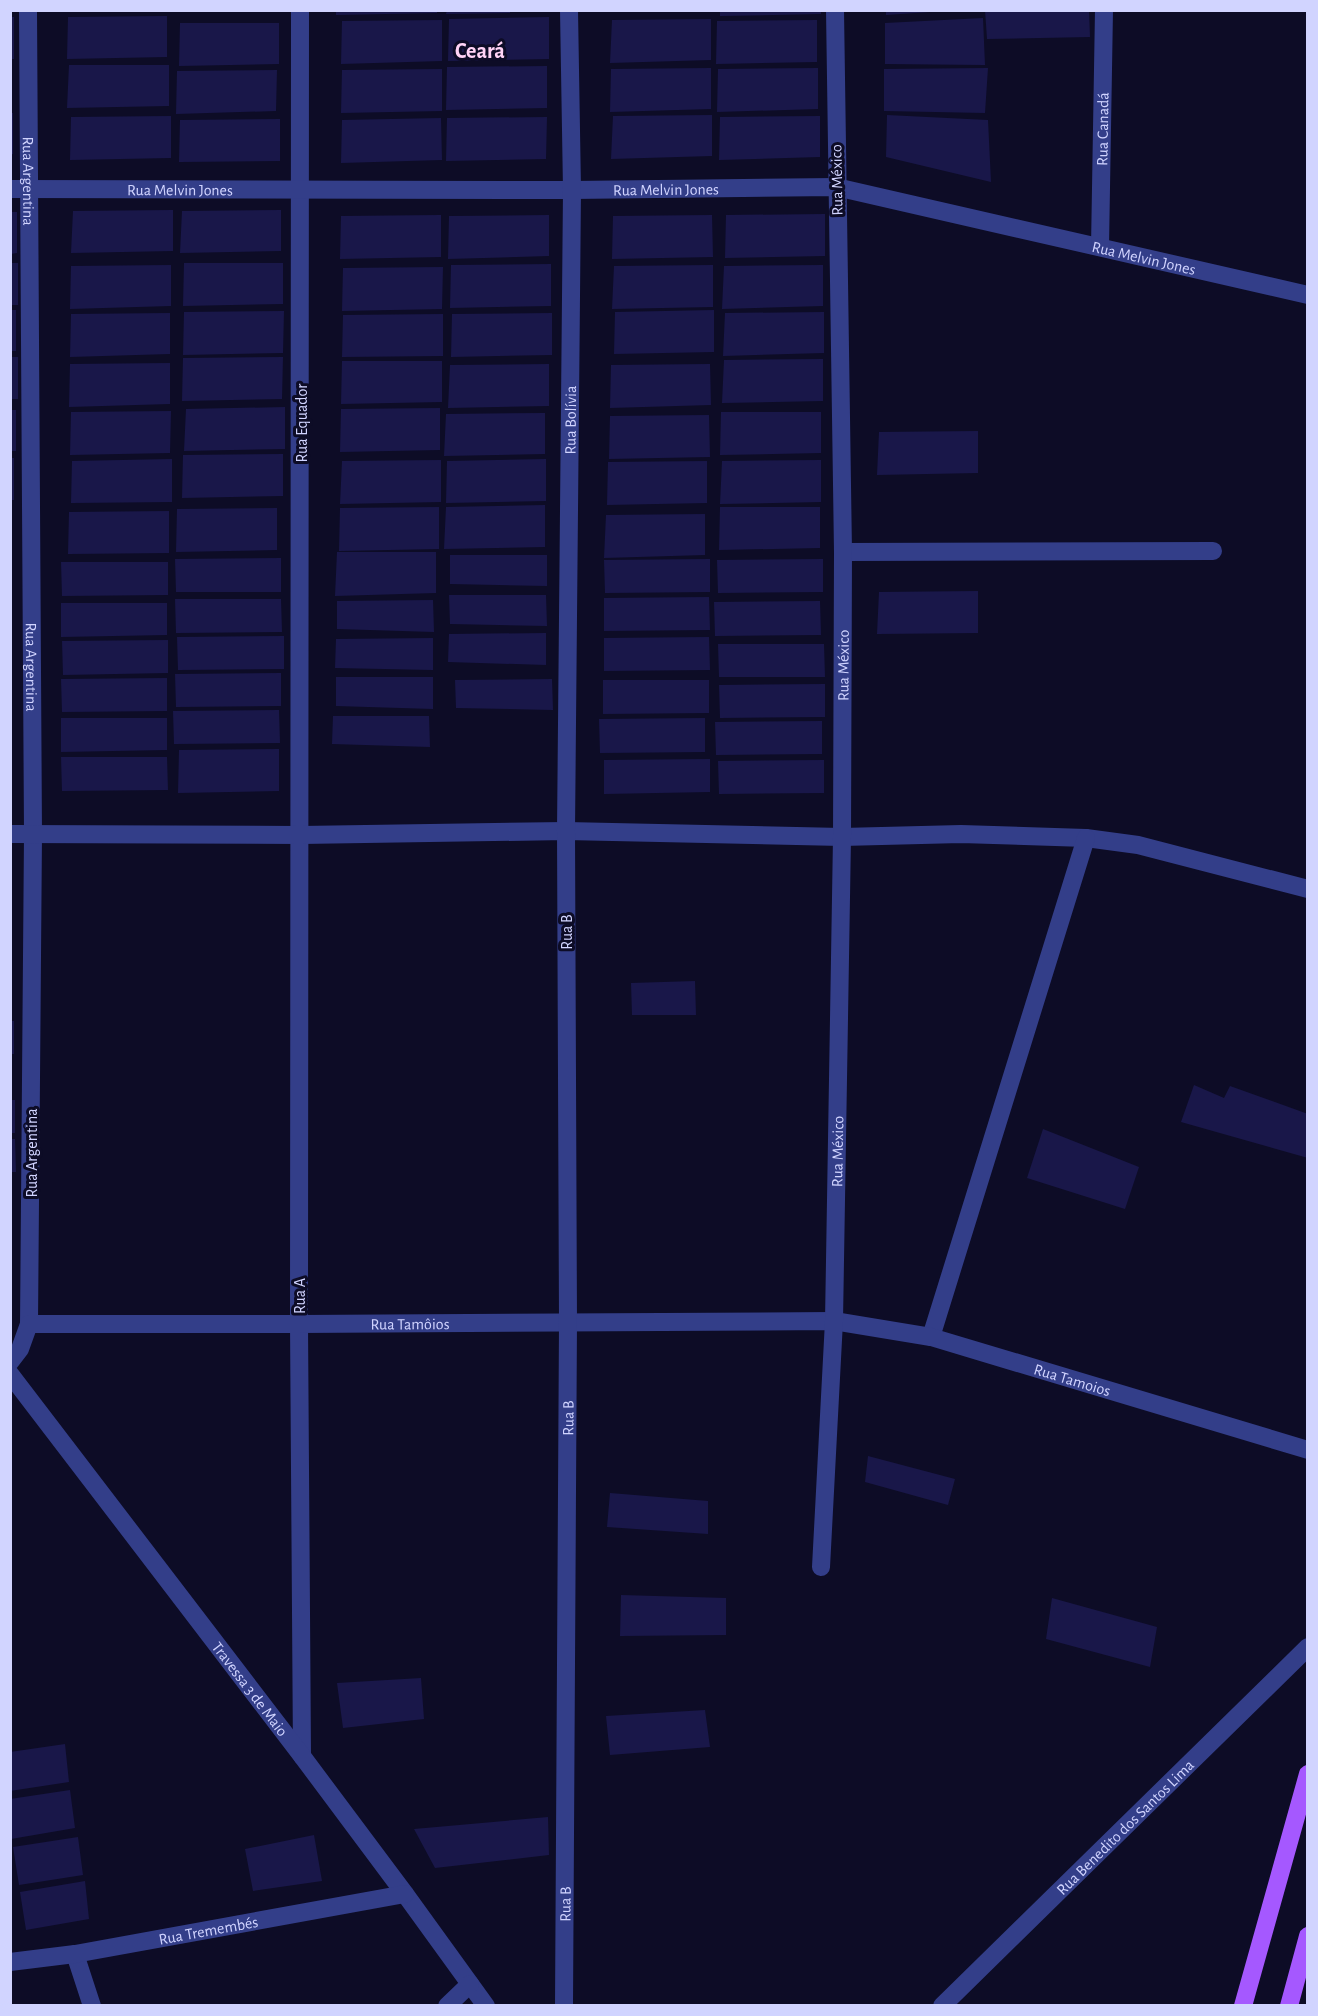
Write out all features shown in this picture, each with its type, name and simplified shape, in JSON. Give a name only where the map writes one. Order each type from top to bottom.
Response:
[{"type":"main road","points":[[1243,2006],[1308,1774]]},
{"type":"main road","points":[[1289,2006],[1308,1936]]},
{"type":"street","name":"Rua Argentina","points":[[28,10],[33,834],[29,1324]]},
{"type":"street","name":"Rua Equador","points":[[300,10],[301,835]]},
{"type":"street","name":"Rua Bolívia","points":[[566,831],[572,190],[569,10]]},
{"type":"street","name":"Rua México","points":[[821,1566],[834,1321],[842,837],[843,552],[834,10]]},
{"type":"street","name":"Rua Canadá","points":[[1100,247],[1104,10]]},
{"type":"street","name":"Rua Melvin Jones","points":[[10,189],[572,190],[836,187],[1308,295]]},
{"type":"street","points":[[843,552],[1214,551]]},
{"type":"street","points":[[10,834],[301,835],[566,831],[842,837],[961,834],[1086,838],[1138,845],[1308,889]]},
{"type":"street","name":"Rua B","points":[[564,2006],[568,1322],[566,831]]},
{"type":"street","name":"Rua A","points":[[301,835],[299,1324],[302,1756]]},
{"type":"street","points":[[931,1337],[1086,838]]},
{"type":"street","name":"Rua Tamôios","points":[[29,1324],[834,1321]]},
{"type":"street","name":"Rua Tamoios","points":[[834,1321],[931,1337],[1308,1450]]},
{"type":"street","points":[[10,1362],[20,1349],[29,1324]]},
{"type":"street","name":"Travessa 3 de Maio","points":[[10,1374],[302,1756],[486,2006]]},
{"type":"street","name":"Rua Benedito dos Santos Lima","points":[[942,2006],[1308,1647]]},
{"type":"street","name":"Rua Tremembés","points":[[10,1962],[75,1954],[405,1894]]},
{"type":"street","points":[[75,1954],[92,2006]]},
{"type":"street","points":[[447,2006],[470,1984]]},
{"type":"building","points":[[336,10],[437,10],[437,13],[336,15]]},
{"type":"building","points":[[447,10],[510,10],[510,13],[446,14]]},
{"type":"building","points":[[720,10],[821,10],[821,14],[720,16]]},
{"type":"building","points":[[886,10],[930,10],[930,12],[886,15]]},
{"type":"building","points":[[985,10],[1089,10],[1090,37],[987,39]]},
{"type":"building","points":[[167,16],[167,57],[67,59],[68,17]]},
{"type":"building","points":[[10,17],[14,17],[14,59],[10,59]]},
{"type":"building","points":[[549,17],[549,59],[448,61],[449,19]]},
{"type":"building","points":[[983,18],[985,65],[885,64],[885,23]]},
{"type":"building","points":[[711,19],[711,60],[610,63],[612,20]]},
{"type":"building","points":[[442,20],[442,61],[341,64],[342,21]]},
{"type":"building","points":[[817,20],[817,62],[716,64],[717,21]]},
{"type":"building","points":[[180,23],[279,23],[279,64],[179,66]]},
{"type":"building","points":[[69,65],[169,65],[169,106],[67,108]]},
{"type":"building","points":[[547,66],[547,108],[446,110],[447,67]]},
{"type":"building","points":[[711,68],[711,109],[610,112],[611,69]]},
{"type":"building","points":[[818,68],[818,109],[717,112],[718,69]]},
{"type":"building","points":[[988,68],[985,113],[884,111],[884,69]]},
{"type":"building","points":[[442,69],[442,111],[341,113],[342,70]]},
{"type":"building","points":[[277,70],[276,111],[176,114],[177,71]]},
{"type":"building","points":[[10,113],[13,113],[13,154],[10,155]]},
{"type":"building","points":[[712,115],[712,156],[611,159],[613,116]]},
{"type":"building","points":[[887,115],[988,120],[991,182],[886,157]]},
{"type":"building","points":[[171,116],[171,158],[70,160],[71,117]]},
{"type":"building","points":[[820,116],[820,157],[719,160],[720,117]]},
{"type":"building","points":[[547,117],[546,159],[446,161],[447,118]]},
{"type":"building","points":[[441,118],[442,160],[341,163],[342,120]]},
{"type":"building","points":[[280,119],[280,161],[179,162],[180,120]]},
{"type":"building","points":[[173,210],[173,251],[71,253],[73,211]]},
{"type":"building","points":[[281,210],[281,251],[180,253],[182,211]]},
{"type":"building","points":[[10,212],[17,212],[17,253],[10,254]]},
{"type":"building","points":[[825,214],[825,256],[725,258],[726,215]]},
{"type":"building","points":[[441,215],[441,257],[340,259],[341,216]]},
{"type":"building","points":[[549,215],[549,256],[448,259],[449,216]]},
{"type":"building","points":[[712,215],[713,257],[612,259],[613,216]]},
{"type":"building","points":[[10,263],[18,263],[18,305],[10,305]]},
{"type":"building","points":[[184,263],[283,263],[283,304],[183,306]]},
{"type":"building","points":[[551,264],[551,306],[450,308],[451,265]]},
{"type":"building","points":[[171,265],[171,306],[70,309],[71,266]]},
{"type":"building","points":[[713,265],[713,307],[612,309],[614,266]]},
{"type":"building","points":[[823,265],[823,306],[722,309],[724,266]]},
{"type":"building","points":[[443,267],[442,309],[342,311],[343,268]]},
{"type":"building","points":[[10,310],[16,310],[16,351],[10,351]]},
{"type":"building","points":[[714,310],[714,352],[614,354],[615,312]]},
{"type":"building","points":[[284,311],[283,353],[183,355],[184,312]]},
{"type":"building","points":[[824,312],[824,353],[723,356],[725,313]]},
{"type":"building","points":[[170,313],[170,354],[70,357],[71,314]]},
{"type":"building","points":[[552,313],[552,355],[451,357],[452,314]]},
{"type":"building","points":[[443,314],[443,356],[342,357],[343,315]]},
{"type":"building","points":[[10,357],[18,357],[18,399],[10,399]]},
{"type":"building","points":[[283,357],[282,399],[182,401],[183,358]]},
{"type":"building","points":[[823,359],[823,401],[722,403],[724,360]]},
{"type":"building","points":[[342,361],[442,361],[442,402],[341,404]]},
{"type":"building","points":[[170,363],[170,404],[69,407],[70,364]]},
{"type":"building","points":[[549,364],[549,406],[448,408],[450,365]]},
{"type":"building","points":[[710,364],[711,405],[610,408],[611,365]]},
{"type":"building","points":[[285,407],[285,449],[184,451],[186,409]]},
{"type":"building","points":[[440,408],[440,450],[340,452],[341,409]]},
{"type":"building","points":[[10,410],[16,410],[16,451],[10,451]]},
{"type":"building","points":[[171,411],[170,453],[70,455],[71,412]]},
{"type":"building","points":[[721,412],[821,412],[821,453],[720,455]]},
{"type":"building","points":[[545,413],[545,454],[444,456],[446,414]]},
{"type":"building","points":[[709,415],[710,457],[609,459],[610,416]]},
{"type":"building","points":[[978,431],[978,473],[877,475],[879,432]]},
{"type":"building","points":[[283,454],[283,496],[182,498],[183,455]]},
{"type":"building","points":[[10,458],[14,458],[14,500],[10,500]]},
{"type":"building","points":[[172,459],[172,502],[71,503],[72,461]]},
{"type":"building","points":[[546,459],[546,501],[446,503],[447,461]]},
{"type":"building","points":[[441,460],[441,502],[340,504],[342,461]]},
{"type":"building","points":[[821,460],[821,502],[720,504],[722,461]]},
{"type":"building","points":[[707,461],[707,503],[607,505],[608,462]]},
{"type":"building","points":[[545,505],[545,547],[444,549],[446,507]]},
{"type":"building","points":[[439,507],[439,549],[339,551],[340,508]]},
{"type":"building","points":[[720,507],[820,507],[820,548],[719,550]]},
{"type":"building","points":[[277,508],[277,550],[176,552],[177,509]]},
{"type":"building","points":[[169,511],[169,553],[68,554],[69,512]]},
{"type":"building","points":[[705,514],[705,555],[604,558],[606,515]]},
{"type":"building","points":[[337,552],[436,552],[436,593],[335,596]]},
{"type":"building","points":[[450,555],[547,555],[547,586],[450,584]]},
{"type":"building","points":[[281,558],[281,592],[176,592],[175,559]]},
{"type":"building","points":[[710,559],[710,592],[605,593],[604,560]]},
{"type":"building","points":[[823,559],[823,592],[718,593],[717,560]]},
{"type":"building","points":[[61,562],[168,562],[168,595],[62,596]]},
{"type":"building","points":[[978,591],[978,633],[877,634],[879,592]]},
{"type":"building","points":[[449,595],[546,595],[547,626],[450,624]]},
{"type":"building","points":[[709,597],[710,630],[604,631],[604,598]]},
{"type":"building","points":[[175,599],[281,599],[282,632],[176,633]]},
{"type":"building","points":[[433,600],[434,632],[337,629],[337,601]]},
{"type":"building","points":[[820,601],[821,635],[715,636],[714,602]]},
{"type":"building","points":[[61,603],[167,603],[167,635],[61,637]]},
{"type":"building","points":[[546,633],[546,665],[448,662],[449,634]]},
{"type":"building","points":[[284,636],[284,669],[178,670],[177,637]]},
{"type":"building","points":[[709,637],[710,670],[604,671],[604,638]]},
{"type":"building","points":[[433,638],[433,670],[335,668],[336,639]]},
{"type":"building","points":[[168,640],[168,673],[63,675],[62,641]]},
{"type":"building","points":[[718,644],[824,644],[825,677],[719,677]]},
{"type":"building","points":[[281,673],[281,706],[176,707],[175,674]]},
{"type":"building","points":[[336,677],[433,677],[433,709],[336,706]]},
{"type":"building","points":[[167,678],[167,711],[62,712],[61,679]]},
{"type":"building","points":[[552,679],[553,710],[456,708],[455,680]]},
{"type":"building","points":[[603,680],[709,680],[709,713],[603,714]]},
{"type":"building","points":[[825,684],[825,717],[720,718],[719,685]]},
{"type":"building","points":[[279,710],[280,743],[174,744],[173,711]]},
{"type":"building","points":[[333,716],[429,716],[430,747],[332,744]]},
{"type":"building","points":[[61,718],[167,718],[167,750],[61,752]]},
{"type":"building","points":[[705,718],[705,752],[600,753],[599,719]]},
{"type":"building","points":[[822,721],[822,754],[716,755],[715,722]]},
{"type":"building","points":[[279,749],[279,791],[178,793],[179,750]]},
{"type":"building","points":[[61,757],[167,757],[168,790],[62,791]]},
{"type":"building","points":[[710,759],[710,792],[604,794],[604,760]]},
{"type":"building","points":[[824,760],[824,793],[719,794],[718,761]]},
{"type":"building","points":[[695,981],[696,1015],[632,1015],[631,983]]},
{"type":"building","points":[[10,1021],[14,1021],[14,1054],[10,1054]]},
{"type":"building","points":[[1194,1085],[1224,1098],[1230,1086],[1308,1114],[1308,1158],[1181,1122]]},
{"type":"building","points":[[10,1100],[15,1100],[15,1133],[10,1133]]},
{"type":"building","points":[[1043,1129],[1139,1167],[1125,1209],[1027,1178]]},
{"type":"building","points":[[10,1139],[15,1139],[16,1172],[10,1172]]},
{"type":"building","points":[[868,1456],[955,1479],[948,1505],[865,1482]]},
{"type":"building","points":[[610,1493],[708,1501],[708,1534],[607,1527]]},
{"type":"building","points":[[621,1595],[726,1598],[726,1635],[620,1636]]},
{"type":"building","points":[[1052,1598],[1157,1627],[1150,1667],[1046,1639]]},
{"type":"building","points":[[421,1678],[424,1719],[343,1728],[337,1683]]},
{"type":"building","points":[[705,1710],[710,1747],[610,1755],[606,1716]]},
{"type":"building","points":[[65,1744],[69,1782],[10,1791],[10,1752]]},
{"type":"building","points":[[70,1790],[75,1828],[11,1839],[10,1799]]},
{"type":"building","points":[[548,1817],[549,1855],[435,1868],[414,1829]]},
{"type":"building","points":[[314,1835],[322,1881],[253,1891],[245,1849]]},
{"type":"building","points":[[78,1837],[83,1875],[19,1885],[13,1847]]},
{"type":"building","points":[[85,1881],[89,1919],[26,1930],[20,1892]]},
{"type":"district","name":"Ceará","points":[[480,50]]}]
